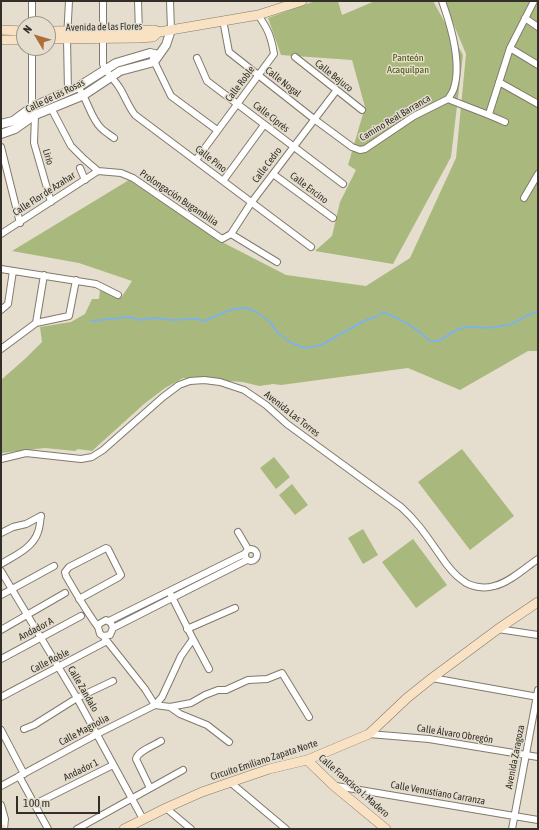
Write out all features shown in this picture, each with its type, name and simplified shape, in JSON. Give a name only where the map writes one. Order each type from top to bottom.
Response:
[{"type":"main road","name":"Avenida de las Flores","points":[[56,33],[68,35],[103,35],[139,34],[154,30],[159,32],[258,15],[302,1]]},
{"type":"main road","points":[[1,30],[16,31]]},
{"type":"main road","name":"Avenida de las Flores","points":[[56,37],[68,35]]},
{"type":"main road","points":[[1,40],[16,40]]},
{"type":"main road","name":"Circuito Emiliano Zapata Norte","points":[[124,829],[166,808],[230,782],[269,769],[307,760],[369,734],[407,698],[432,678],[498,629],[538,602]]},
{"type":"main road","name":"Calle Francisco I. Madero","points":[[307,760],[334,786],[386,829]]},
{"type":"street","points":[[32,1],[32,16]]},
{"type":"street","points":[[68,91],[69,1]]},
{"type":"street","points":[[103,1],[103,64],[108,73]]},
{"type":"street","points":[[138,1],[139,34]]},
{"type":"street","points":[[170,1],[171,30],[162,52],[154,56],[171,96],[217,130]]},
{"type":"street","points":[[442,1],[450,22],[457,62],[454,89],[448,99],[479,112],[489,114],[505,122]]},
{"type":"street","points":[[489,114],[510,48],[534,1]]},
{"type":"street","name":"Calle Roble","points":[[196,160],[274,54],[272,41],[267,28],[258,15]]},
{"type":"street","points":[[525,18],[538,27]]},
{"type":"street","name":"Calle Nogal","points":[[223,20],[229,52],[352,147]]},
{"type":"street","points":[[510,48],[538,65]]},
{"type":"street","name":"Lirio","points":[[32,56],[34,143],[51,202]]},
{"type":"street","name":"Calle de las Rosas","points":[[1,134],[15,129],[34,115],[84,94],[108,73],[116,63],[154,56]]},
{"type":"street","name":"Calle Bejuco","points":[[295,57],[362,110]]},
{"type":"street","name":"Calle Ciprés","points":[[197,58],[207,81],[343,184]]},
{"type":"street","name":"Calle de las Rosas","points":[[1,124],[13,121],[32,107],[108,73]]},
{"type":"street","name":"Calle Pino","points":[[108,73],[119,87],[130,109],[135,114],[311,247]]},
{"type":"street","points":[[499,82],[538,104]]},
{"type":"street","points":[[78,87],[84,94],[97,123],[114,138]]},
{"type":"street","name":"Calle Cedro","points":[[231,234],[251,203],[336,90]]},
{"type":"street","name":"Camino Real Barranca","points":[[352,147],[360,150],[365,149],[414,116],[448,99]]},
{"type":"street","points":[[51,108],[72,146],[98,171]]},
{"type":"street","points":[[223,181],[264,125]]},
{"type":"street","points":[[1,147],[20,223]]},
{"type":"street","points":[[80,168],[85,180]]},
{"type":"street","name":"Calle Flor de Azahar","points":[[1,234],[98,171]]},
{"type":"street","name":"Prolongación Bugambilia","points":[[98,171],[120,173],[133,178],[222,238],[231,234]]},
{"type":"street","name":"Calle Encino","points":[[274,174],[332,218]]},
{"type":"street","points":[[524,198],[538,174]]},
{"type":"street","points":[[231,234],[278,262]]},
{"type":"street","points":[[1,269],[96,284],[118,295]]},
{"type":"street","points":[[1,310],[8,304],[13,271]]},
{"type":"street","points":[[36,323],[44,275]]},
{"type":"street","points":[[1,349],[36,323],[69,316],[76,280]]},
{"type":"street","name":"Avenida Las Torres","points":[[1,459],[26,453],[81,459],[92,457],[103,450],[163,397],[179,385],[190,381],[204,380],[220,382],[244,390],[266,405],[287,424],[401,507],[417,523],[452,571],[462,581],[483,588],[494,587],[538,559]]},
{"type":"street","points":[[1,533],[13,527],[26,524],[41,516],[38,532],[29,546],[1,564]]},
{"type":"street","points":[[238,532],[247,554]]},
{"type":"street","points":[[79,599],[119,578],[121,575],[106,548],[66,570],[66,576],[79,599],[98,627],[100,634],[105,638],[145,689],[155,705]]},
{"type":"street","points":[[98,627],[102,621],[109,621],[247,554]]},
{"type":"street","points":[[105,638],[110,635],[113,628],[172,598],[247,554]]},
{"type":"street","points":[[1,595],[54,566]]},
{"type":"street","name":"Calle Zandalo","points":[[1,571],[77,698],[143,819]]},
{"type":"street","points":[[169,592],[192,639],[209,669]]},
{"type":"street","points":[[1,630],[66,593]]},
{"type":"street","points":[[187,629],[235,608]]},
{"type":"street","name":"Andador A","points":[[1,659],[81,616]]},
{"type":"street","points":[[109,621],[113,628]]},
{"type":"street","points":[[498,629],[538,635]]},
{"type":"street","name":"Calle Roble","points":[[1,697],[59,667],[105,638]]},
{"type":"street","points":[[155,705],[162,697],[181,656],[192,639]]},
{"type":"street","points":[[155,705],[170,707],[191,703],[204,695],[218,690],[226,690],[248,680],[267,679],[282,673],[309,717]]},
{"type":"street","points":[[432,678],[538,694]]},
{"type":"street","points":[[24,729],[34,725],[77,698],[113,681]]},
{"type":"street","name":"Avenida Zaragoza","points":[[512,829],[538,694]]},
{"type":"street","name":"Calle Magnolia","points":[[1,786],[96,734],[155,705]]},
{"type":"street","points":[[170,707],[180,714],[207,725],[229,742]]},
{"type":"street","points":[[1,730],[21,775],[48,829]]},
{"type":"street","name":"Calle Álvaro Obregón","points":[[369,734],[429,739],[538,757]]},
{"type":"street","points":[[150,788],[137,763],[137,756],[161,741]]},
{"type":"street","name":"Andador 1","points":[[35,804],[114,765]]},
{"type":"street","points":[[77,829],[183,770]]},
{"type":"street","points":[[230,782],[286,829]]},
{"type":"street","name":"Calle Venustiano Carranza","points":[[334,786],[538,820]]},
{"type":"street","points":[[1,806],[5,819],[2,829]]},
{"type":"street","points":[[166,808],[191,829]]},
{"type":"green space","name":"Panteón Acaquilpan","points":[[315,1],[338,1],[342,15],[375,1],[433,1],[463,55],[451,157],[393,264],[315,251],[332,236],[340,202],[356,170],[348,165],[365,107],[352,60],[281,55],[268,18]]},
{"type":"green space","points":[[444,1],[538,1],[538,351],[528,351],[460,390],[408,368],[281,385],[273,384],[259,386],[243,382],[183,378],[165,388],[144,404],[92,451],[45,448],[1,453],[1,380],[42,342],[40,327],[71,322],[85,314],[92,299],[99,299],[100,290],[121,298],[132,281],[79,263],[12,251],[129,180],[224,243],[286,275],[366,286],[410,258],[456,158],[466,54]]},
{"type":"green space","points":[[462,449],[514,516],[470,550],[418,482]]},
{"type":"green space","points":[[274,457],[290,477],[276,489],[260,468]]},
{"type":"green space","points":[[292,484],[308,505],[295,515],[279,495]]},
{"type":"green space","points":[[363,529],[378,555],[363,564],[348,538]]},
{"type":"green space","points":[[413,539],[447,585],[416,608],[382,562]]},
{"type":"waterway","points":[[91,321],[129,317],[140,320],[156,318],[171,320],[197,319],[204,321],[233,309],[247,308],[269,321],[279,334],[291,343],[305,348],[321,345],[383,312],[408,324],[430,341],[439,341],[456,330],[467,327],[490,328],[512,324],[538,311]]}]
